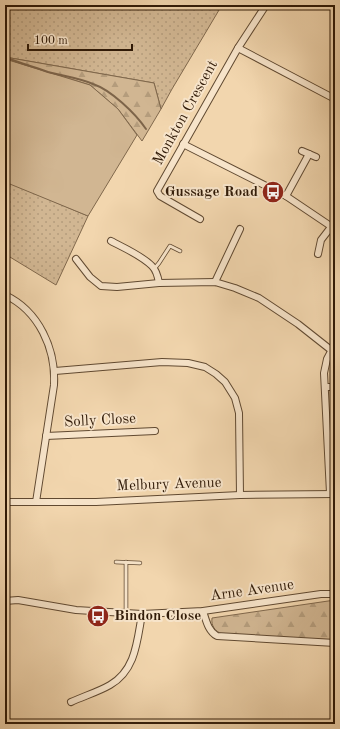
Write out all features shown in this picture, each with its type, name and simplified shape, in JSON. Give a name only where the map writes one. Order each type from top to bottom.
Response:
[{"type":"street","name":"Monkton Crescent","points":[[200,218],[160,196],[158,191],[238,48],[266,5]]},
{"type":"street","points":[[238,48],[335,99]]},
{"type":"street","points":[[183,144],[286,196],[333,228],[321,240],[318,254]]},
{"type":"street","points":[[302,151],[316,157]]},
{"type":"street","points":[[286,196],[309,154]]},
{"type":"street","points":[[215,282],[240,229]]},
{"type":"street","points":[[111,241],[143,259],[154,269],[159,283]]},
{"type":"street","points":[[76,259],[90,277],[101,286],[117,287],[159,283],[215,282],[235,288],[259,298],[333,347],[327,359],[325,369],[332,493]]},
{"type":"street","points":[[5,295],[23,306],[40,327],[48,341],[55,371],[36,502]]},
{"type":"street","points":[[55,371],[162,362],[188,363],[205,367],[216,374],[226,382],[235,398],[239,413],[240,495]]},
{"type":"street","points":[[325,388],[335,387]]},
{"type":"street","name":"Solly Close","points":[[46,436],[155,431]]},
{"type":"street","name":"Melbury Avenue","points":[[5,502],[96,502],[240,495],[332,493]]},
{"type":"street","name":"Arne Avenue","points":[[5,601],[18,600],[76,610],[142,614],[203,611],[321,594],[335,594]]},
{"type":"street","points":[[203,611],[208,627],[217,636],[335,644]]},
{"type":"street","points":[[70,702],[110,685],[124,674],[132,661],[142,614]]},
{"type":"lane","points":[[154,269],[159,264],[170,246],[180,251]]},
{"type":"lane","points":[[116,562],[140,562]]},
{"type":"lane","points":[[126,562],[126,613]]},
{"type":"green space","points":[[5,5],[222,5],[161,109],[154,83],[5,57]]},
{"type":"green space","points":[[5,57],[154,83],[161,109],[142,141],[118,109],[90,85],[5,59]]},
{"type":"green space","points":[[5,59],[90,85],[118,109],[137,135],[88,216],[5,182]]},
{"type":"green space","points":[[5,181],[88,216],[56,285],[5,254]]},
{"type":"green space","points":[[335,600],[335,640],[222,634],[215,630],[212,623],[212,618]]},
{"type":"waterway","points":[[5,57],[48,72],[82,80],[100,87],[122,103],[136,116],[146,129]]},
{"type":"place","name":"Gussage Road","points":[[273,192]]},
{"type":"place","name":"Bindon Close","points":[[98,616]]}]
